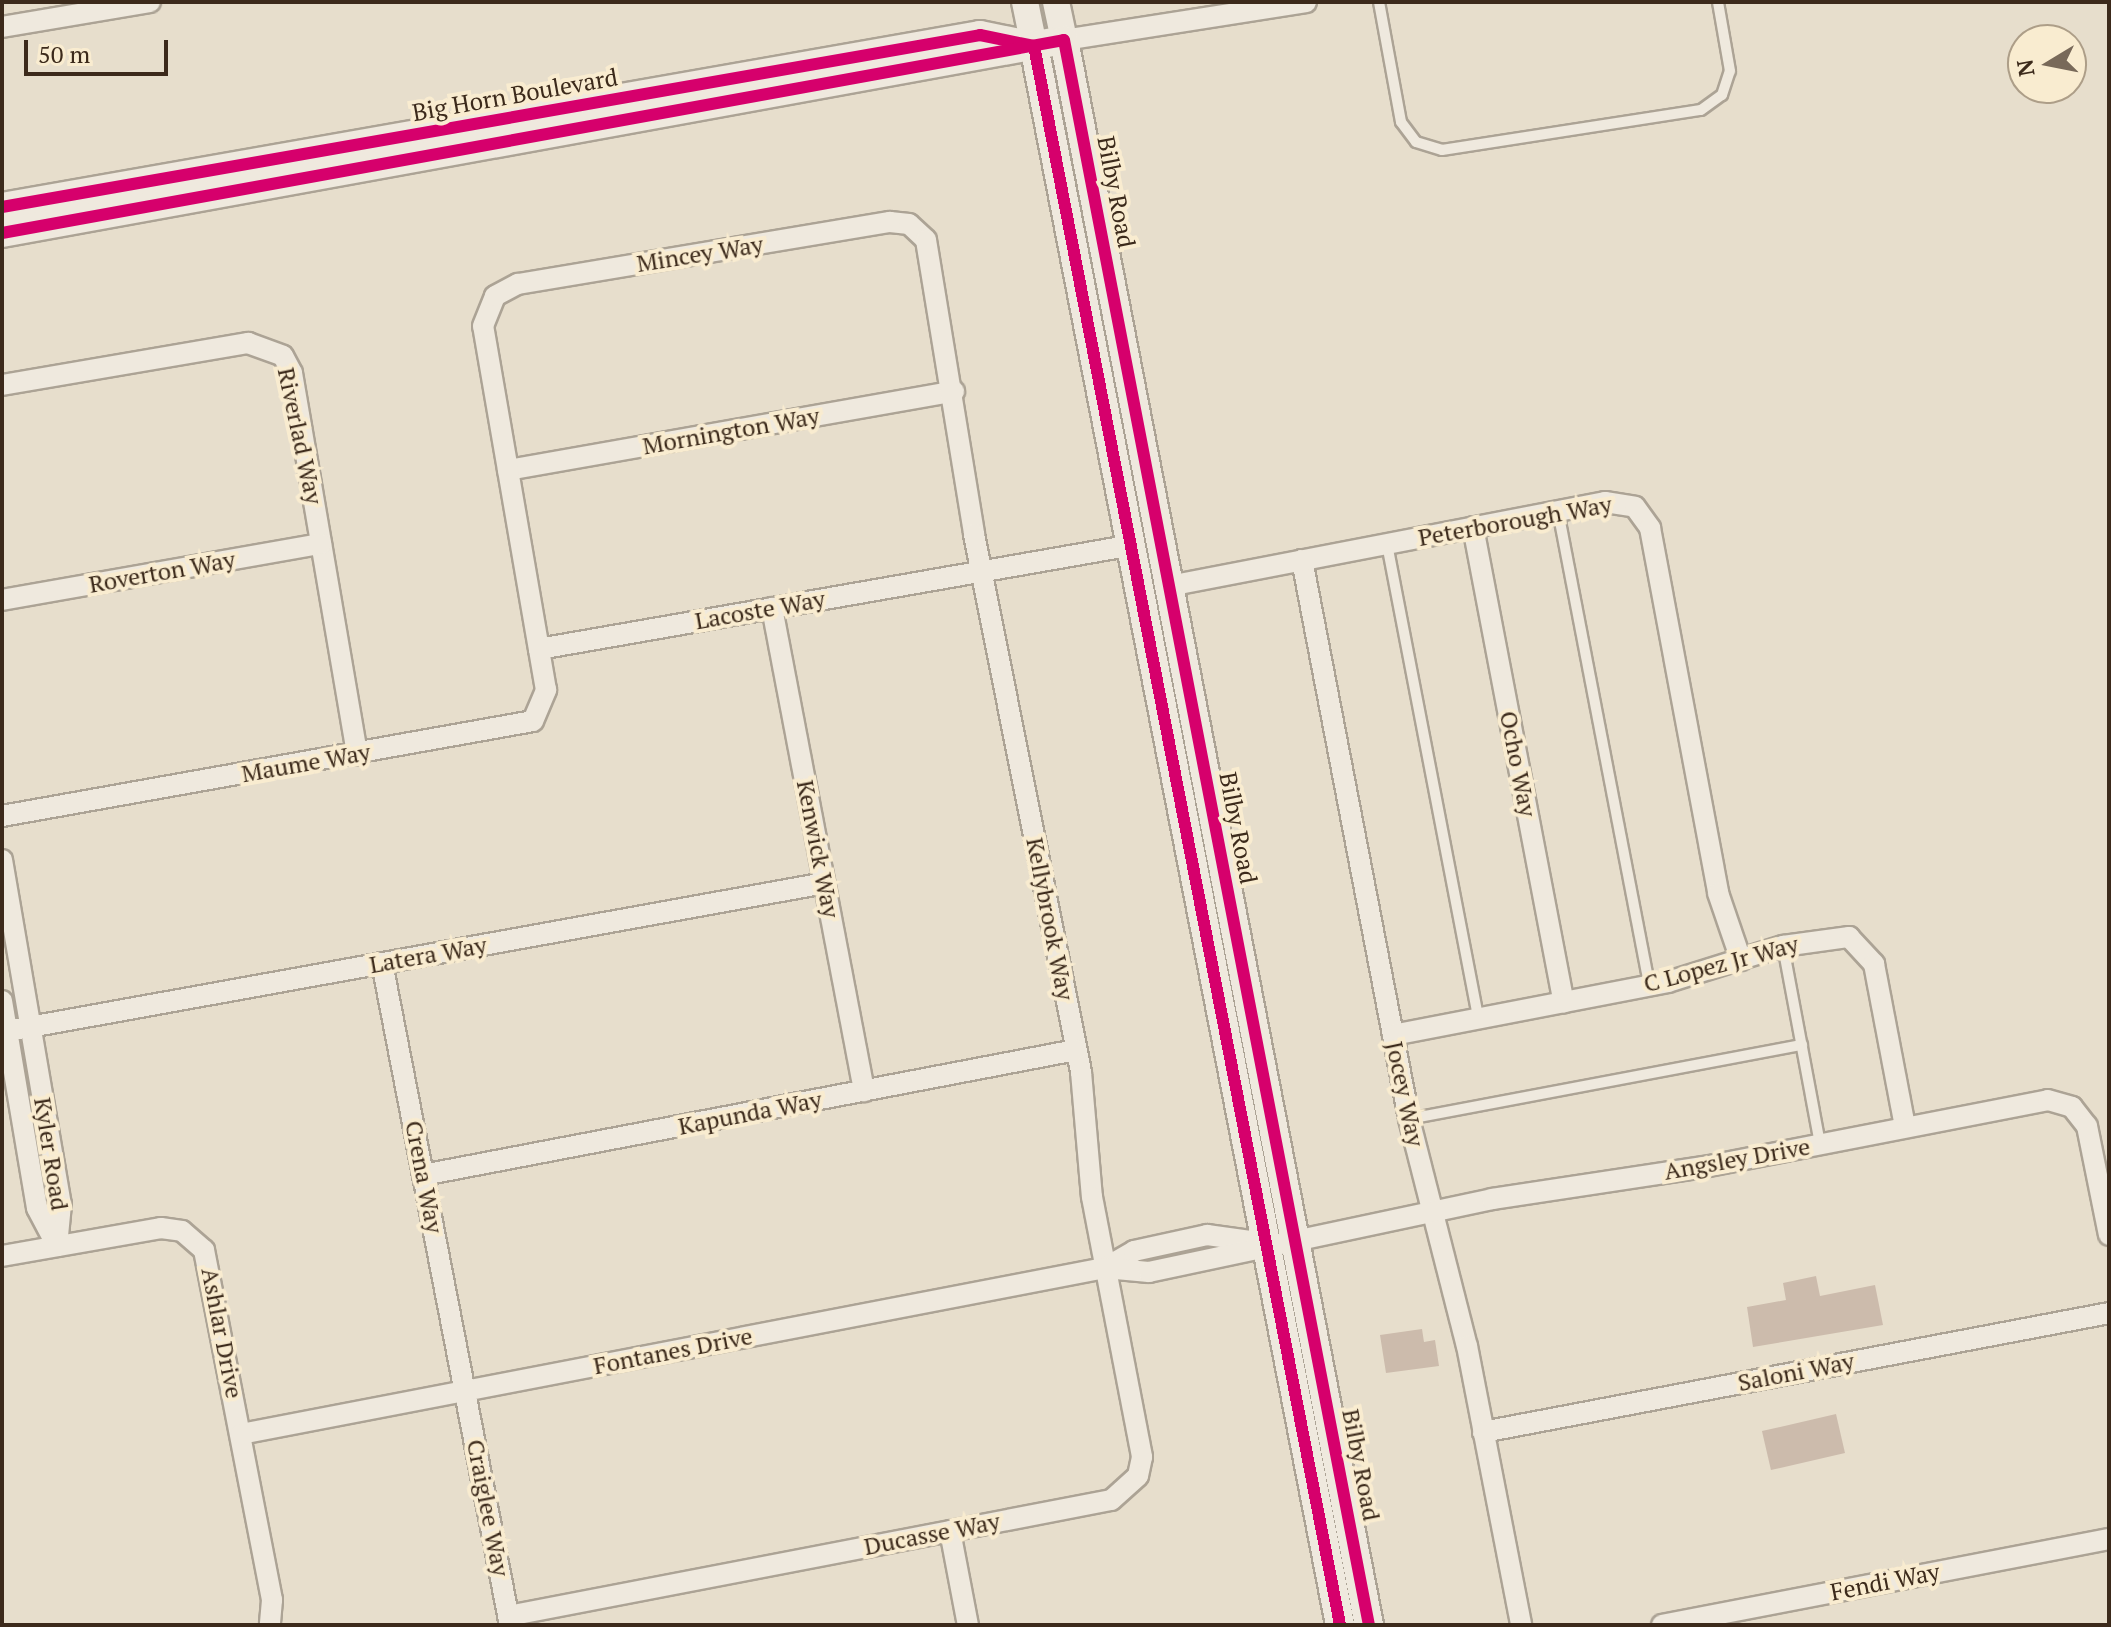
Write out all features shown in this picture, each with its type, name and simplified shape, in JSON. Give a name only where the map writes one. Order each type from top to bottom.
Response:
[{"type":"main road","name":"Big Horn Boulevard","points":[[2,207],[980,35],[1034,46]]},
{"type":"main road","name":"Big Horn Boulevard","points":[[2,233],[1064,40]]},
{"type":"main road","name":"Bilby Road","points":[[1064,40],[1369,1625]]},
{"type":"main road","name":"Bilby Road","points":[[1034,46],[1340,1625]]},
{"type":"street","points":[[2,27],[150,2]]},
{"type":"street","name":"Bilby Road","points":[[1025,2],[1034,46]]},
{"type":"street","name":"Bilby Road","points":[[1056,2],[1064,40]]},
{"type":"street","points":[[1064,40],[1306,2]]},
{"type":"street","name":"Mincey Way","points":[[539,649],[483,326],[495,296],[518,284],[909,224],[929,247],[981,571]]},
{"type":"street","name":"Riverlad Way","points":[[2,385],[268,345],[292,373],[357,754]]},
{"type":"street","name":"Mornington Way","points":[[508,470],[954,391]]},
{"type":"street","name":"Peterborough Way","points":[[1169,586],[1558,511],[1625,502],[1650,528],[1718,893],[1741,960]]},
{"type":"street","name":"Ocho Way","points":[[1473,527],[1564,1002]]},
{"type":"street","name":"Roverton Way","points":[[2,600],[321,544]]},
{"type":"street","name":"Lacoste Way","points":[[539,649],[1133,545]]},
{"type":"street","name":"Jocey Way","points":[[1302,560],[1409,1119],[1433,1210],[1483,1432],[1521,1625]]},
{"type":"street","name":"Kellybrook Way","points":[[981,571],[1076,1050],[1105,1268]]},
{"type":"street","name":"Kenwick Way","points":[[772,608],[864,1091]]},
{"type":"street","name":"Maume Way","points":[[2,816],[533,721],[547,699],[539,649]]},
{"type":"street","name":"Kyler Road","points":[[2,860],[61,1204],[57,1246]]},
{"type":"street","name":"Latera Way","points":[[4,1031],[825,883]]},
{"type":"street","name":"C Lopez Jr Way","points":[[1393,1035],[1649,985],[1783,946],[1840,936],[1870,955],[1905,1127]]},
{"type":"street","name":"Crena Way","points":[[382,963],[465,1391]]},
{"type":"street","name":"Kyler Road","points":[[2,1001],[4,1031],[37,1208],[57,1246]]},
{"type":"street","name":"Kapunda Way","points":[[423,1175],[1076,1050]]},
{"type":"street","name":"Angsley Drive","points":[[1266,1243],[1433,1210],[1820,1144],[2048,1100],[2072,1107],[2090,1134],[2109,1235]]},
{"type":"street","name":"Ashlar Drive","points":[[2,1256],[161,1228],[198,1243],[210,1268],[272,1600],[270,1625]]},
{"type":"street","name":"Fontanes Drive","points":[[241,1434],[1105,1268],[1149,1272],[1266,1243]]},
{"type":"street","name":"Ducasse Way","points":[[509,1620],[1111,1500],[1134,1484],[1142,1457],[1105,1268]]},
{"type":"street","name":"Saloni Way","points":[[1483,1432],[2109,1313]]},
{"type":"street","name":"Craiglee Way","points":[[465,1391],[509,1620]]},
{"type":"street","points":[[950,1531],[968,1625]]},
{"type":"street","name":"Fendi Way","points":[[1662,1625],[2109,1539]]},
{"type":"lane","points":[[1379,2],[1401,122],[1416,142],[1442,150],[1701,110],[1722,95],[1730,71],[1718,2]]},
{"type":"lane","points":[[1558,511],[1649,985]]},
{"type":"lane","points":[[1387,544],[1478,1018]]},
{"type":"lane","points":[[1783,946],[1820,1144]]},
{"type":"lane","points":[[1409,1119],[1802,1045]]},
{"type":"building","points":[[1816,1276],[1820,1296],[1875,1285],[1883,1325],[1753,1347],[1747,1307],[1786,1300],[1783,1283]]},
{"type":"building","points":[[1422,1329],[1424,1342],[1435,1340],[1439,1366],[1386,1373],[1380,1335]]},
{"type":"building","points":[[1836,1414],[1845,1453],[1771,1470],[1762,1431]]},
{"type":"cycle path","points":[[2,207],[980,35],[1034,46]]},
{"type":"cycle path","points":[[2,233],[1064,40],[1369,1625]]},
{"type":"cycle path","points":[[1034,46],[1340,1625]]}]
